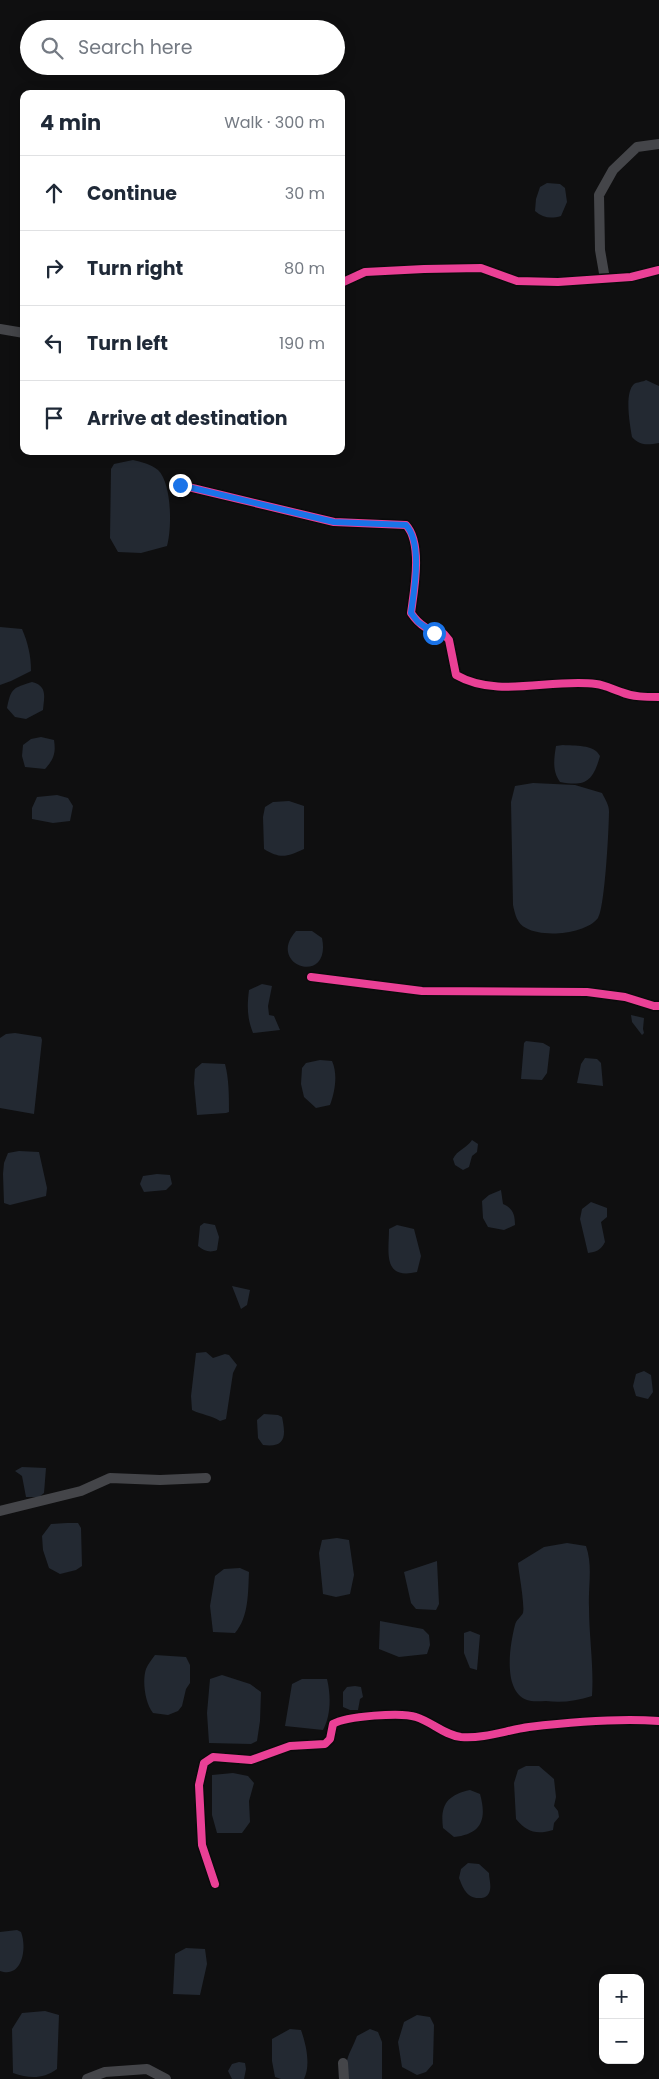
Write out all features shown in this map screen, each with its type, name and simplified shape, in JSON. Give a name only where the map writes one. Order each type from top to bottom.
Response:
[{"type":"street","points":[[605,279],[600,250],[599,195],[613,170],[637,147],[659,144]]},
{"type":"street","points":[[345,280],[366,272],[481,268],[517,281],[558,282],[631,277],[659,270]]},
{"type":"street","points":[[0,329],[20,332]]},
{"type":"street","points":[[180,485],[334,522],[406,525],[413,538],[416,572],[411,613],[418,622],[434,633],[444,634],[449,640],[456,674],[464,679],[487,685],[518,687],[594,684],[638,696],[659,697]]},
{"type":"street","points":[[310,977],[422,991],[587,992],[625,997],[659,1006]]},
{"type":"street","points":[[0,1511],[81,1491],[110,1478],[160,1480],[206,1478]]},
{"type":"street","points":[[215,1884],[202,1845],[199,1785],[204,1762],[213,1757],[251,1760],[290,1746],[325,1744],[330,1739],[333,1724],[339,1721],[354,1719],[399,1716],[416,1717],[440,1731],[461,1737],[490,1735],[528,1727],[575,1723],[659,1721]]},
{"type":"street","points":[[343,2063],[344,2079]]},
{"type":"street","points":[[87,2079],[104,2072],[146,2069],[166,2079]]},
{"type":"shaded area","points":[[547,183],[560,184],[565,188],[567,202],[561,216],[547,217],[535,211],[540,187]]},
{"type":"shaded area","points":[[646,380],[659,386],[659,443],[644,444],[632,437],[629,417],[629,394],[634,384]]},
{"type":"shaded area","points":[[133,460],[149,465],[158,470],[163,476],[170,506],[170,529],[167,546],[141,553],[118,552],[110,538],[111,469],[114,464]]},
{"type":"shaded area","points":[[0,627],[22,629],[29,650],[31,671],[0,685]]},
{"type":"shaded area","points":[[32,682],[43,689],[43,710],[26,719],[15,717],[7,708],[10,696],[17,688]]},
{"type":"shaded area","points":[[41,737],[54,740],[55,749],[52,759],[45,769],[25,767],[22,756],[23,745],[31,739]]},
{"type":"shaded area","points":[[556,746],[589,748],[597,752],[600,756],[591,777],[582,783],[576,784],[560,782],[557,778],[554,760]]},
{"type":"shaded area","points":[[533,783],[575,785],[602,793],[608,806],[609,820],[603,899],[598,918],[584,928],[564,933],[543,933],[526,928],[520,924],[517,918],[513,905],[511,802],[515,786]]},
{"type":"shaded area","points":[[57,795],[68,798],[73,806],[70,821],[53,823],[32,819],[32,808],[37,797]]},
{"type":"shaded area","points":[[289,801],[304,806],[304,849],[293,854],[279,856],[264,849],[263,817],[265,807],[273,802]]},
{"type":"shaded area","points":[[296,931],[312,931],[322,938],[322,953],[318,962],[310,967],[301,966],[293,962],[288,954],[289,943]]},
{"type":"shaded area","points":[[262,984],[272,986],[268,1006],[269,1015],[274,1016],[280,1030],[253,1033],[248,1012],[249,990]]},
{"type":"shaded area","points":[[631,1015],[644,1018],[644,1033],[642,1035],[632,1022]]},
{"type":"shaded area","points":[[15,1033],[41,1037],[42,1040],[34,1114],[0,1108],[0,1038],[6,1034]]},
{"type":"shaded area","points":[[526,1041],[543,1043],[550,1047],[547,1073],[542,1080],[521,1079],[524,1043]]},
{"type":"shaded area","points":[[585,1058],[597,1059],[601,1063],[603,1086],[577,1083],[581,1064]]},
{"type":"shaded area","points":[[320,1060],[332,1061],[335,1083],[330,1105],[316,1108],[304,1097],[301,1084],[302,1068],[306,1063]]},
{"type":"shaded area","points":[[202,1063],[225,1064],[229,1112],[197,1115],[194,1083],[195,1069]]},
{"type":"shaded area","points":[[472,1140],[478,1144],[477,1152],[472,1156],[469,1167],[463,1170],[455,1165],[453,1159]]},
{"type":"shaded area","points":[[19,1151],[39,1152],[47,1188],[46,1196],[10,1205],[4,1203],[4,1163],[8,1153]]},
{"type":"shaded area","points":[[170,1175],[172,1184],[166,1190],[144,1192],[140,1184],[143,1176]]},
{"type":"shaded area","points":[[501,1190],[503,1204],[511,1210],[515,1221],[515,1225],[504,1230],[488,1227],[483,1218],[482,1201],[489,1195]]},
{"type":"shaded area","points":[[591,1202],[607,1208],[607,1217],[601,1222],[605,1242],[598,1250],[588,1253],[580,1219],[582,1209]]},
{"type":"shaded area","points":[[204,1223],[215,1225],[219,1237],[217,1250],[207,1251],[198,1246],[200,1226]]},
{"type":"shaded area","points":[[397,1225],[414,1229],[421,1256],[417,1272],[398,1272],[390,1262],[389,1229]]},
{"type":"shaded area","points":[[232,1286],[250,1290],[247,1305],[241,1309]]},
{"type":"shaded area","points":[[206,1352],[213,1358],[225,1354],[229,1355],[237,1365],[233,1373],[226,1419],[220,1421],[192,1410],[191,1396],[196,1353]]},
{"type":"shaded area","points":[[644,1371],[651,1375],[653,1392],[648,1399],[636,1396],[633,1386],[636,1374]]},
{"type":"shaded area","points":[[264,1414],[282,1417],[284,1435],[283,1439],[276,1445],[263,1445],[258,1438],[257,1420]]},
{"type":"shaded area","points":[[22,1467],[46,1468],[44,1493],[39,1497],[26,1497],[22,1476],[15,1471]]},
{"type":"shaded area","points":[[78,1523],[81,1528],[82,1566],[76,1570],[60,1574],[49,1568],[43,1550],[42,1536],[51,1524]]},
{"type":"shaded area","points":[[337,1538],[349,1540],[354,1575],[350,1594],[336,1597],[323,1594],[319,1553],[322,1540]]},
{"type":"shaded area","points":[[567,1543],[586,1546],[588,1554],[590,1569],[589,1607],[592,1696],[563,1702],[529,1701],[519,1695],[514,1687],[510,1666],[511,1643],[515,1625],[523,1613],[523,1597],[518,1563],[544,1547]]},
{"type":"shaded area","points":[[437,1561],[439,1604],[436,1610],[416,1609],[411,1603],[404,1572]]},
{"type":"shaded area","points":[[240,1568],[249,1572],[247,1604],[243,1620],[235,1633],[213,1632],[210,1606],[215,1576],[224,1569]]},
{"type":"shaded area","points":[[380,1621],[423,1629],[429,1635],[430,1645],[427,1654],[399,1657],[379,1649]]},
{"type":"shaded area","points":[[470,1631],[480,1635],[477,1670],[470,1668],[464,1653],[464,1633]]},
{"type":"shaded area","points":[[155,1655],[186,1657],[190,1665],[190,1683],[186,1689],[182,1706],[178,1711],[168,1715],[153,1713],[146,1698],[144,1686],[146,1669]]},
{"type":"shaded area","points":[[222,1675],[250,1684],[261,1692],[257,1741],[251,1744],[209,1743],[207,1713],[210,1679]]},
{"type":"shaded area","points":[[302,1679],[327,1679],[330,1705],[328,1718],[323,1730],[285,1726],[292,1684]]},
{"type":"shaded area","points":[[347,1687],[361,1687],[363,1697],[360,1699],[358,1710],[350,1710],[343,1707],[343,1692]]},
{"type":"shaded area","points":[[526,1766],[539,1766],[554,1779],[556,1797],[554,1806],[558,1811],[559,1817],[554,1823],[553,1830],[537,1832],[528,1830],[516,1819],[514,1783],[518,1770]]},
{"type":"shaded area","points":[[233,1773],[248,1776],[254,1783],[249,1801],[250,1822],[242,1833],[217,1833],[212,1815],[212,1775]]},
{"type":"shaded area","points":[[470,1790],[480,1794],[483,1811],[480,1824],[471,1833],[454,1837],[443,1828],[444,1807],[451,1798]]},
{"type":"shaded area","points":[[468,1863],[479,1864],[489,1873],[490,1888],[489,1893],[485,1897],[472,1897],[462,1885],[459,1878],[461,1869]]},
{"type":"shaded area","points":[[17,1930],[21,1932],[23,1938],[21,1960],[14,1970],[8,1972],[0,1971],[0,1932]]},
{"type":"shaded area","points":[[186,1948],[205,1949],[207,1964],[200,1995],[173,1994],[175,1954]]},
{"type":"shaded area","points":[[45,2011],[59,2015],[57,2069],[47,2075],[36,2077],[13,2073],[12,2029],[22,2013]]},
{"type":"shaded area","points":[[417,2015],[430,2017],[434,2025],[433,2064],[426,2072],[417,2075],[402,2067],[398,2042],[404,2022]]},
{"type":"shaded area","points":[[290,2029],[301,2030],[305,2042],[307,2067],[304,2079],[281,2079],[275,2077],[272,2061],[272,2039]]},
{"type":"shaded area","points":[[370,2029],[378,2032],[382,2042],[382,2079],[347,2079],[348,2056],[357,2036]]},
{"type":"shaded area","points":[[245,2063],[244,2079],[232,2079],[228,2071],[232,2064]]},
{"type":"cycle path","points":[[345,281],[365,272],[424,269],[481,268],[517,281],[558,282],[631,277],[659,270]]},
{"type":"cycle path","points":[[180,485],[334,522],[406,525],[411,533],[416,555],[411,613],[425,627],[434,632],[444,634],[449,640],[456,675],[472,682],[489,686],[507,687],[561,683],[596,684],[630,695],[659,697]]},
{"type":"cycle path","points":[[311,977],[422,991],[587,992],[625,997],[659,1006]]},
{"type":"cycle path","points":[[215,1884],[202,1845],[199,1785],[204,1763],[213,1757],[251,1760],[290,1746],[325,1744],[330,1739],[333,1724],[349,1719],[374,1716],[399,1715],[416,1717],[449,1734],[461,1737],[487,1736],[529,1727],[578,1722],[610,1720],[659,1721]]},
{"type":"route","points":[[180,485],[334,522],[406,525],[413,538],[416,572],[411,613],[418,622],[434,633]]}]
